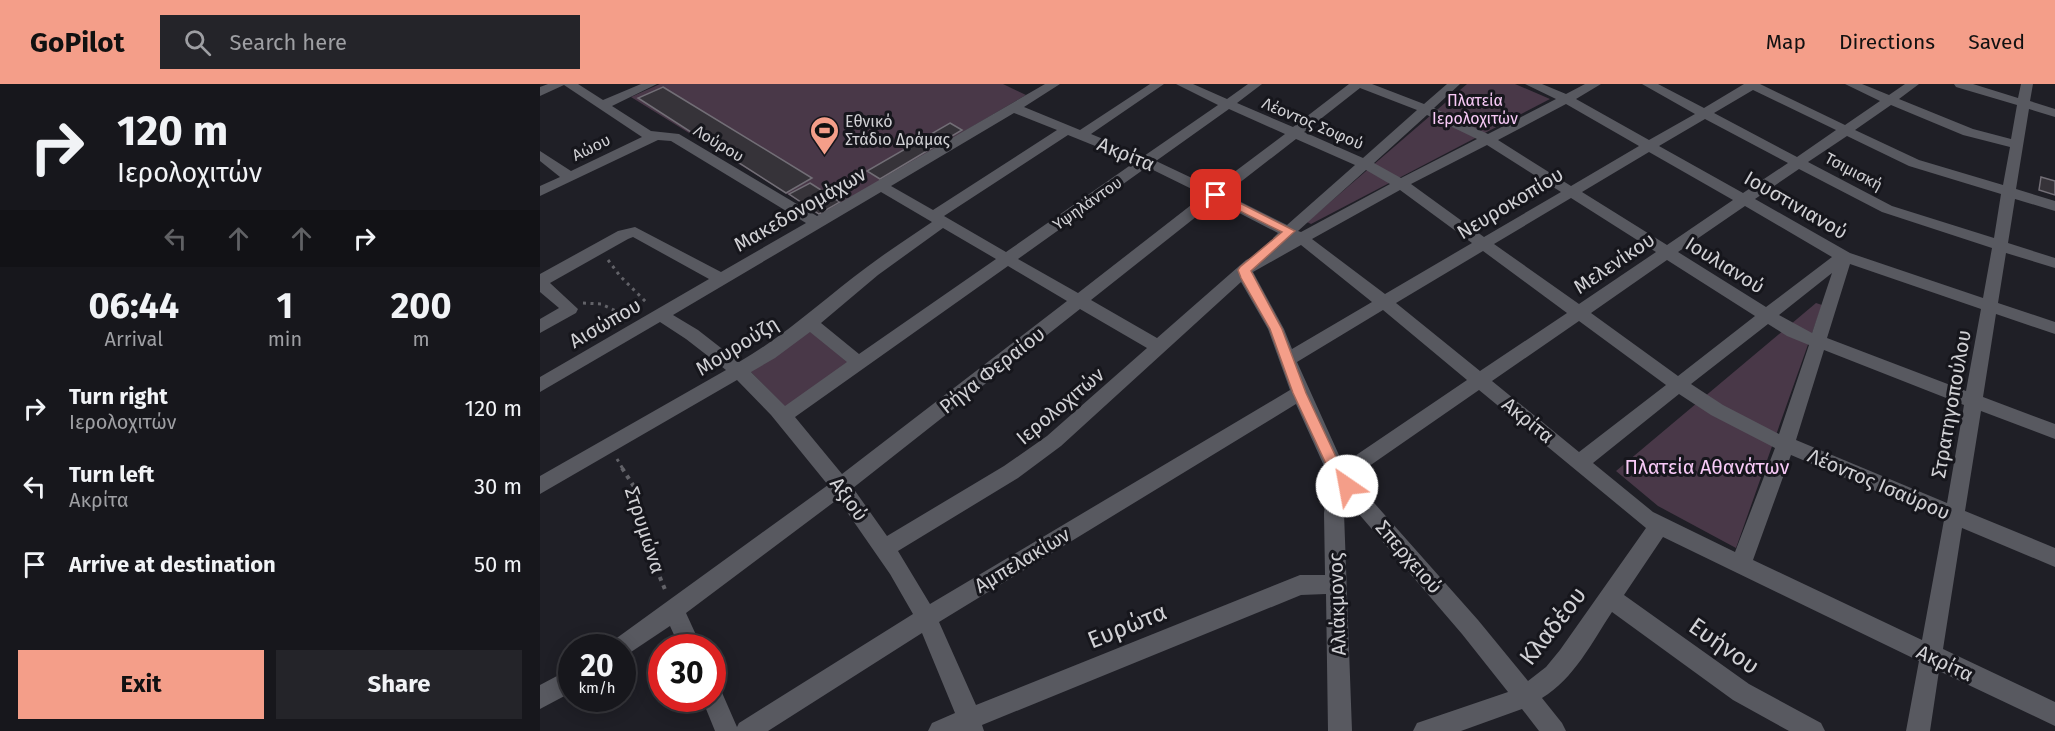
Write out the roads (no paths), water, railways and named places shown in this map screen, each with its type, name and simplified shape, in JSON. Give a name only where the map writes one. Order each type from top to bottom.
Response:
[{"type":"street","points":[[540,92],[559,84]]},
{"type":"street","name":"Λούρου","points":[[570,84],[648,135],[674,136],[817,223]]},
{"type":"street","points":[[603,105],[651,84]]},
{"type":"street","name":"Μακεδονομάχων","points":[[661,315],[1054,84]]},
{"type":"street","name":"Μουρούζη","points":[[540,486],[738,372],[810,323],[938,219],[1073,133],[1158,84]]},
{"type":"street","name":"Λέοντος Σοφού","points":[[1182,84],[1365,164],[1401,184],[1484,243]]},
{"type":"street","name":"Υψηλάντου","points":[[782,417],[1256,84]]},
{"type":"street","name":"Ιουλιανού","points":[[1359,84],[1426,109],[1489,140],[1765,315],[1818,343],[2055,432]]},
{"type":"street","name":"Ρήγα Φεραίου","points":[[636,638],[840,486],[1359,84]]},
{"type":"street","name":"Ιερολοχιτών","points":[[1295,235],[1365,164],[1454,84]]},
{"type":"street","name":"Ιουστινιανού","points":[[1532,84],[1567,99],[1845,257],[2055,328]]},
{"type":"street","name":"Ιερολοχιτών","points":[[884,548],[1032,458],[1076,424],[1244,270],[1295,235],[1489,140],[1595,84]]},
{"type":"street","name":"Τσιμισκή","points":[[1648,84],[1887,209],[2055,263]]},
{"type":"street","points":[[1752,84],[1914,163],[2055,206]]},
{"type":"street","name":"Νευροκοπίου","points":[[1288,359],[1752,84]]},
{"type":"street","points":[[1851,84],[1968,132],[2017,145]]},
{"type":"street","name":"Μελενίκου","points":[[1339,477],[1913,84]]},
{"type":"street","points":[[1960,84],[2055,113]]},
{"type":"street","name":"Στρατηγοπούλου","points":[[1918,731],[2027,84]]},
{"type":"street","name":"Ακρίτα","points":[[1014,108],[1145,162],[1295,235],[1384,303],[1646,518],[1659,526],[2055,714]]},
{"type":"street","name":"Αώου","points":[[540,192],[657,135]]},
{"type":"street","points":[[540,155],[570,177]]},
{"type":"street","points":[[881,186],[1159,347]]},
{"type":"street","points":[[540,327],[570,309],[542,288],[599,248],[626,234],[639,233],[722,279]]},
{"type":"street","name":"Λέοντος Ισαύρου","points":[[1484,243],[1677,384],[1717,410],[1785,445],[2055,558]]},
{"type":"street","points":[[1580,462],[1765,315],[1842,256],[1845,257],[1785,445],[1741,565]]},
{"type":"street","name":"Σπερχειού","points":[[1244,270],[1276,329],[1300,393],[1339,477],[1477,636],[1554,731]]},
{"type":"street","name":"Αισώπου","points":[[540,386],[661,315]]},
{"type":"street","name":"Αξιού","points":[[661,315],[706,345],[738,372],[782,417],[840,486],[884,548],[926,618],[970,725]]},
{"type":"street","points":[[810,323],[859,363]]},
{"type":"street","name":"Αμπελακίων","points":[[747,731],[926,618],[1300,393]]},
{"type":"street","name":"Αλιάκμονος","points":[[1339,477],[1334,513],[1340,731]]},
{"type":"street","name":"Κλαδέου","points":[[1425,731],[1508,705],[1526,696],[1551,678],[1563,665],[1659,526]]},
{"type":"street","name":"Ευρώτα","points":[[940,731],[970,725],[1300,585],[1337,584]]},
{"type":"street","name":"Ευήνου","points":[[1610,597],[1742,692],[1813,731]]},
{"type":"street","points":[[675,611],[685,634]]},
{"type":"street","points":[[540,698],[558,687]]},
{"type":"street","points":[[719,712],[727,731]]},
{"type":"place","name":"Εθνικό Στάδιο Δράμας","points":[[824,156]]},
{"type":"park label","name":"Πλατεία Ιερολοχιτών","points":[[1475,109]]},
{"type":"park label","name":"Πλατεία Αθανάτων","points":[[1707,467]]}]
